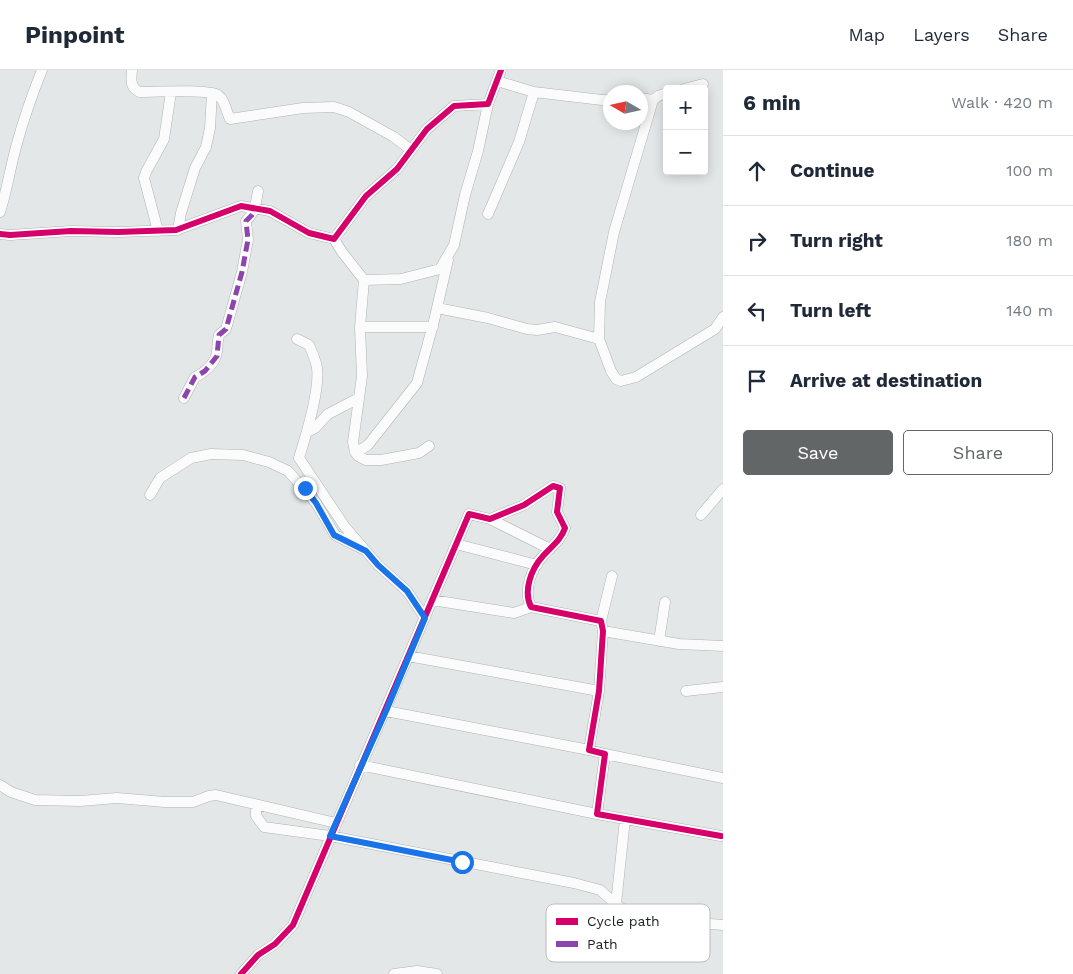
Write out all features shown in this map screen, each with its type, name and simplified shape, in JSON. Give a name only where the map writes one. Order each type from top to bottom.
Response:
[{"type":"street","points":[[0,212],[29,103],[42,70]]},
{"type":"street","points":[[132,70],[131,84],[134,90],[140,92],[216,94],[223,101],[230,119],[303,108],[334,107],[349,112],[394,137],[411,150]]},
{"type":"street","points":[[364,280],[401,279],[440,269],[454,245],[488,104],[501,70]]},
{"type":"street","points":[[497,81],[534,92],[603,100]]},
{"type":"street","points":[[158,231],[144,178],[164,139],[170,92]]},
{"type":"street","points":[[488,214],[519,142],[534,92]]},
{"type":"street","points":[[178,230],[180,213],[195,168],[206,147],[210,128],[212,93]]},
{"type":"street","points":[[663,94],[653,100],[614,232],[600,302],[599,339],[611,371],[616,379],[621,381],[636,377],[699,338],[714,328],[723,317]]},
{"type":"street","points":[[648,99],[653,100]]},
{"type":"street","points":[[334,239],[366,196],[398,169],[426,129],[454,106],[488,104]]},
{"type":"street","points":[[184,398],[191,382],[217,356],[219,335],[226,329],[242,272],[248,240],[246,222],[256,208],[258,191]]},
{"type":"street","points":[[0,234],[10,236],[71,231],[178,230],[240,206],[270,211],[309,233],[334,239],[364,280],[360,327],[362,376],[353,442],[356,453],[366,460],[381,460],[419,453],[429,446]]},
{"type":"street","points":[[356,453],[368,445],[417,383],[433,327],[450,252]]},
{"type":"street","points":[[437,308],[488,318],[527,329],[537,330],[555,327],[599,339]]},
{"type":"street","points":[[360,327],[433,327]]},
{"type":"street","points":[[297,339],[309,345],[317,368],[317,384],[300,458],[345,527],[378,565],[407,591],[425,618]]},
{"type":"street","points":[[307,432],[315,428],[328,414],[359,398]]},
{"type":"street","points":[[150,495],[160,478],[191,458],[211,454],[243,455],[269,462],[288,471],[316,503],[334,535],[366,551]]},
{"type":"street","points":[[490,519],[524,505],[553,486],[560,488],[556,512],[565,528],[562,537],[537,565],[529,580],[527,599],[531,607]]},
{"type":"street","points":[[701,515],[723,489]]},
{"type":"street","points":[[240,974],[258,955],[275,944],[293,925],[469,514],[490,519],[550,549]]},
{"type":"street","points":[[456,544],[537,565]]},
{"type":"street","points":[[589,750],[599,691],[602,626],[612,576]]},
{"type":"street","points":[[432,600],[514,613],[531,607],[659,641],[723,646]]},
{"type":"street","points":[[659,641],[665,602]]},
{"type":"street","points":[[408,656],[599,691]]},
{"type":"street","points":[[686,691],[723,687]]},
{"type":"street","points":[[386,711],[723,778]]},
{"type":"street","points":[[597,814],[605,754]]},
{"type":"street","points":[[360,765],[597,814],[721,836]]},
{"type":"street","points":[[0,785],[11,792],[35,800],[80,801],[117,798],[193,802],[209,796],[216,796],[336,823]]},
{"type":"street","points":[[256,805],[256,816],[264,827],[330,836],[574,883],[600,890],[616,904]]},
{"type":"street","points":[[616,904],[625,819]]},
{"type":"street","points":[[710,924],[723,925]]},
{"type":"street","points":[[394,974],[417,971],[437,974]]},
{"type":"marked path","points":[[184,398],[195,377],[205,371],[217,356],[219,335],[226,329],[242,272],[248,240],[246,221],[256,209]]},
{"type":"cycle path","points":[[0,234],[176,230],[241,206],[270,211],[309,233],[334,239],[366,196],[397,169],[427,129],[454,106],[488,104],[501,70]]},
{"type":"cycle path","points":[[241,974],[258,955],[275,944],[293,925],[469,514],[490,519],[524,505],[553,486],[560,488],[557,512],[565,528],[559,539],[535,567],[528,587],[528,594],[531,607],[601,621],[603,631],[599,691],[589,750],[605,754],[597,814],[721,836]]},
{"type":"route","points":[[305,488],[334,535],[366,551],[378,565],[407,591],[425,618],[330,836],[462,862]]}]
